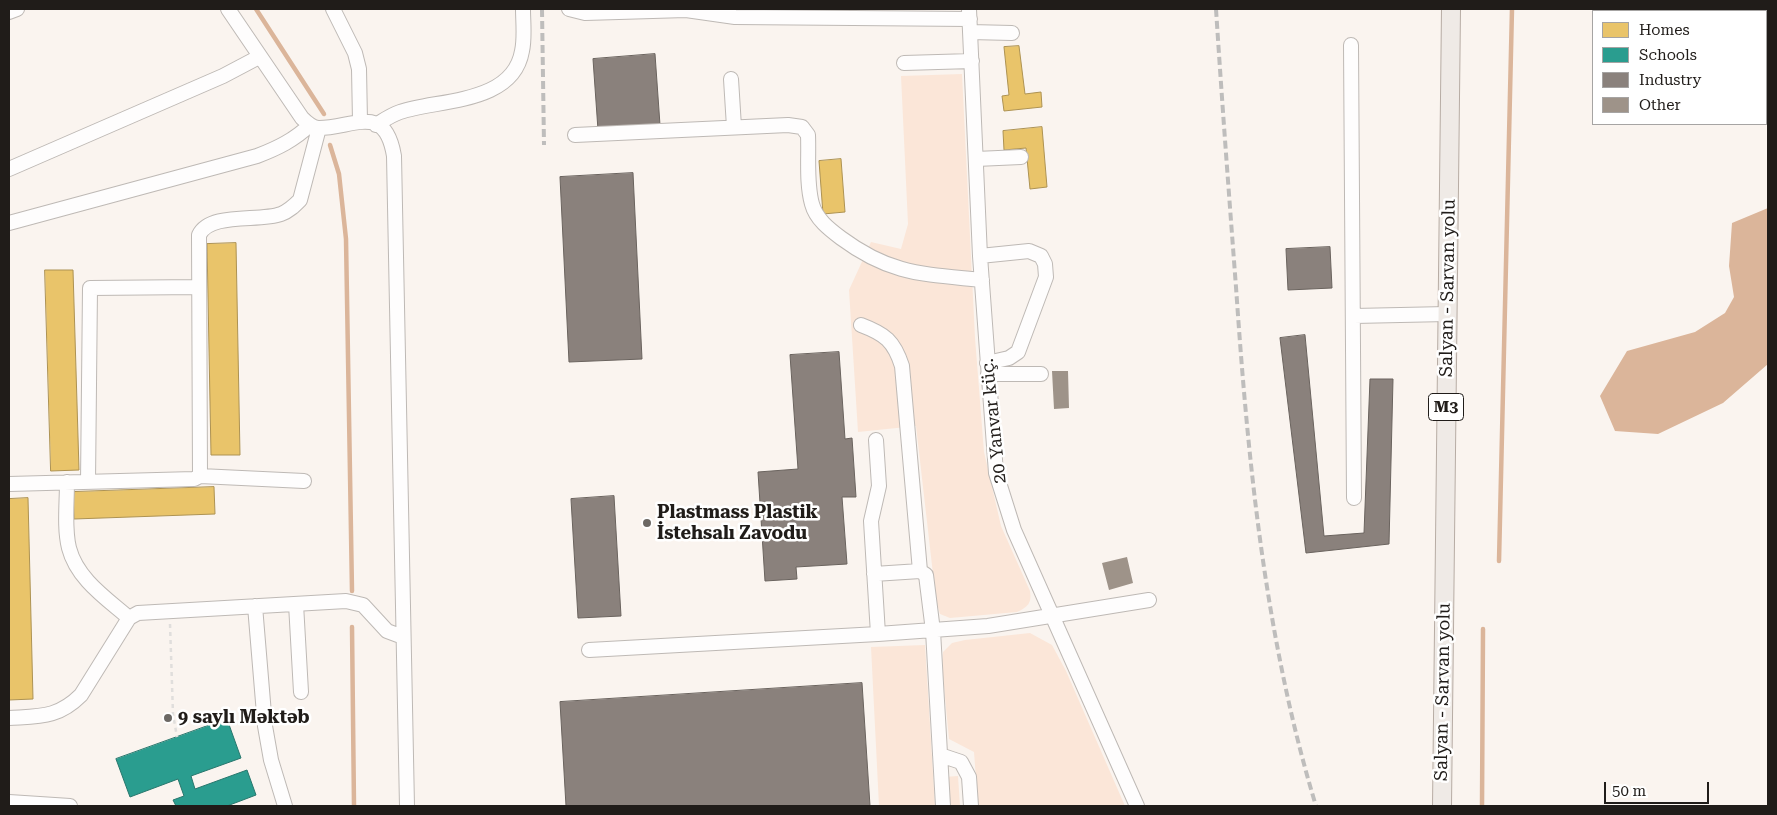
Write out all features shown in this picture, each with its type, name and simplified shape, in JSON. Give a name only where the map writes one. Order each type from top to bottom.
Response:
[{"type":"main road","name":"Salyan - Sarvan yolu","points":[[1442,806],[1451,9]]},
{"type":"street","points":[[9,12],[17,9]]},
{"type":"street","points":[[228,9],[302,118],[314,126]]},
{"type":"street","points":[[333,9],[354,53],[359,69],[360,122]]},
{"type":"street","points":[[376,125],[401,112],[473,96],[505,81],[519,62],[523,50],[523,9]]},
{"type":"street","points":[[569,9],[585,13],[686,10],[735,17],[970,20],[1012,33]]},
{"type":"street","name":"20 Yanvar küç.","points":[[970,20],[980,256],[996,473],[1004,504],[1137,806]]},
{"type":"street","points":[[1351,46],[1354,498]]},
{"type":"street","points":[[9,169],[223,76],[259,57]]},
{"type":"street","points":[[904,63],[972,61]]},
{"type":"street","points":[[731,78],[734,127]]},
{"type":"street","points":[[9,224],[257,156],[281,147],[314,126],[360,122],[376,125],[387,133],[392,142],[394,156],[406,806]]},
{"type":"street","points":[[575,135],[788,125],[802,127],[808,135],[812,204],[818,218],[830,230],[876,261],[898,270],[982,280]]},
{"type":"street","points":[[200,476],[198,240],[202,228],[212,222],[279,214],[292,208],[300,200],[314,126]]},
{"type":"street","points":[[976,159],[1021,157]]},
{"type":"street","points":[[980,256],[1029,251],[1041,256],[1046,264],[1046,277],[1018,352],[988,369]]},
{"type":"street","points":[[88,482],[90,288],[199,287]]},
{"type":"street","points":[[1354,316],[1447,314]]},
{"type":"street","points":[[861,325],[887,338],[897,351],[902,366],[920,571]]},
{"type":"street","points":[[988,369],[1042,374]]},
{"type":"street","points":[[876,440],[880,473],[871,521],[878,634]]},
{"type":"street","points":[[9,484],[194,479],[200,476],[304,481]]},
{"type":"street","points":[[67,482],[69,547],[75,565],[85,579],[129,618]]},
{"type":"street","points":[[874,574],[920,571],[926,575],[929,583],[943,806]]},
{"type":"street","points":[[589,650],[988,626],[1149,600]]},
{"type":"street","points":[[9,718],[51,715],[72,703],[81,695],[129,618],[138,613],[346,601],[363,605],[387,631],[403,637]]},
{"type":"street","points":[[296,604],[300,692]]},
{"type":"street","points":[[255,606],[264,726],[271,760],[285,806]]},
{"type":"street","points":[[940,755],[961,762],[969,776],[971,806]]},
{"type":"street","points":[[9,802],[70,806]]},
{"type":"path","points":[[169,610],[173,714],[177,737]]},
{"type":"shaded area","points":[[962,74],[975,338],[984,452],[1001,526],[1030,591],[1030,599],[1024,608],[1017,612],[950,618],[940,614],[936,600],[916,426],[858,432],[849,290],[871,242],[901,249],[908,224],[901,76]]},
{"type":"shaded area","points":[[1768,208],[1768,364],[1723,403],[1658,434],[1615,431],[1600,396],[1627,351],[1695,332],[1725,313],[1734,297],[1729,266],[1732,223]]},
{"type":"shaded area","points":[[1030,633],[1052,645],[1066,671],[1125,806],[978,806],[974,752],[949,739],[942,666],[943,652],[952,643],[965,640]]},
{"type":"shaded area","points":[[925,645],[935,806],[879,806],[871,647]]},
{"type":"shaded area","points":[[958,776],[960,806],[947,806],[944,777]]},
{"type":"building: Homes","points":[[1019,46],[1025,94],[1041,92],[1042,107],[1004,111],[1002,96],[1009,95],[1004,47]]},
{"type":"building: Homes","points":[[1042,127],[1047,187],[1030,189],[1026,148],[1004,150],[1003,131]]},
{"type":"building: Homes","points":[[841,159],[845,212],[823,214],[819,161]]},
{"type":"building: Homes","points":[[236,243],[240,455],[211,455],[207,244]]},
{"type":"building: Homes","points":[[45,270],[73,270],[79,470],[51,471]]},
{"type":"building: Homes","points":[[214,487],[215,514],[74,519],[73,492]]},
{"type":"building: Homes","points":[[28,498],[33,699],[9,700],[9,499]]},
{"type":"building: Schools","points":[[227,719],[241,758],[191,776],[195,789],[247,770],[256,795],[227,806],[176,806],[173,800],[184,796],[178,779],[130,797],[116,759]]},
{"type":"building: Industry","points":[[655,54],[660,125],[598,130],[593,59]]},
{"type":"building: Industry","points":[[633,173],[642,359],[569,362],[560,177]]},
{"type":"building: Industry","points":[[1330,247],[1332,288],[1288,290],[1286,249]]},
{"type":"building: Industry","points":[[1305,335],[1324,536],[1364,533],[1370,379],[1393,379],[1389,544],[1306,553],[1280,338]]},
{"type":"building: Industry","points":[[839,352],[845,439],[852,438],[856,497],[842,497],[847,564],[796,567],[797,579],[765,581],[758,472],[798,469],[790,355]]},
{"type":"building: Industry","points":[[614,496],[621,616],[578,618],[571,499]]},
{"type":"building: Industry","points":[[862,683],[870,806],[566,806],[560,702]]},
{"type":"building: Other","points":[[1052,371],[1068,371],[1069,408],[1054,409]]},
{"type":"building: Other","points":[[1127,557],[1133,583],[1109,590],[1102,563]]},
{"type":"waterway","points":[[256,9],[324,114]]},
{"type":"waterway","points":[[1499,561],[1512,9]]},
{"type":"waterway","points":[[330,145],[339,174],[346,239],[352,591]]},
{"type":"waterway","points":[[352,627],[354,806]]},
{"type":"waterway","points":[[1482,806],[1483,629]]},
{"type":"railway","points":[[542,9],[544,145]]},
{"type":"railway","points":[[1216,9],[1246,418],[1261,549],[1284,679],[1298,743],[1316,806]]},
{"type":"place","name":"Plastmass Plastik İstehsalı Zavodu","points":[[647,523]]},
{"type":"place","name":"9 saylı Məktəb","points":[[168,718]]}]
